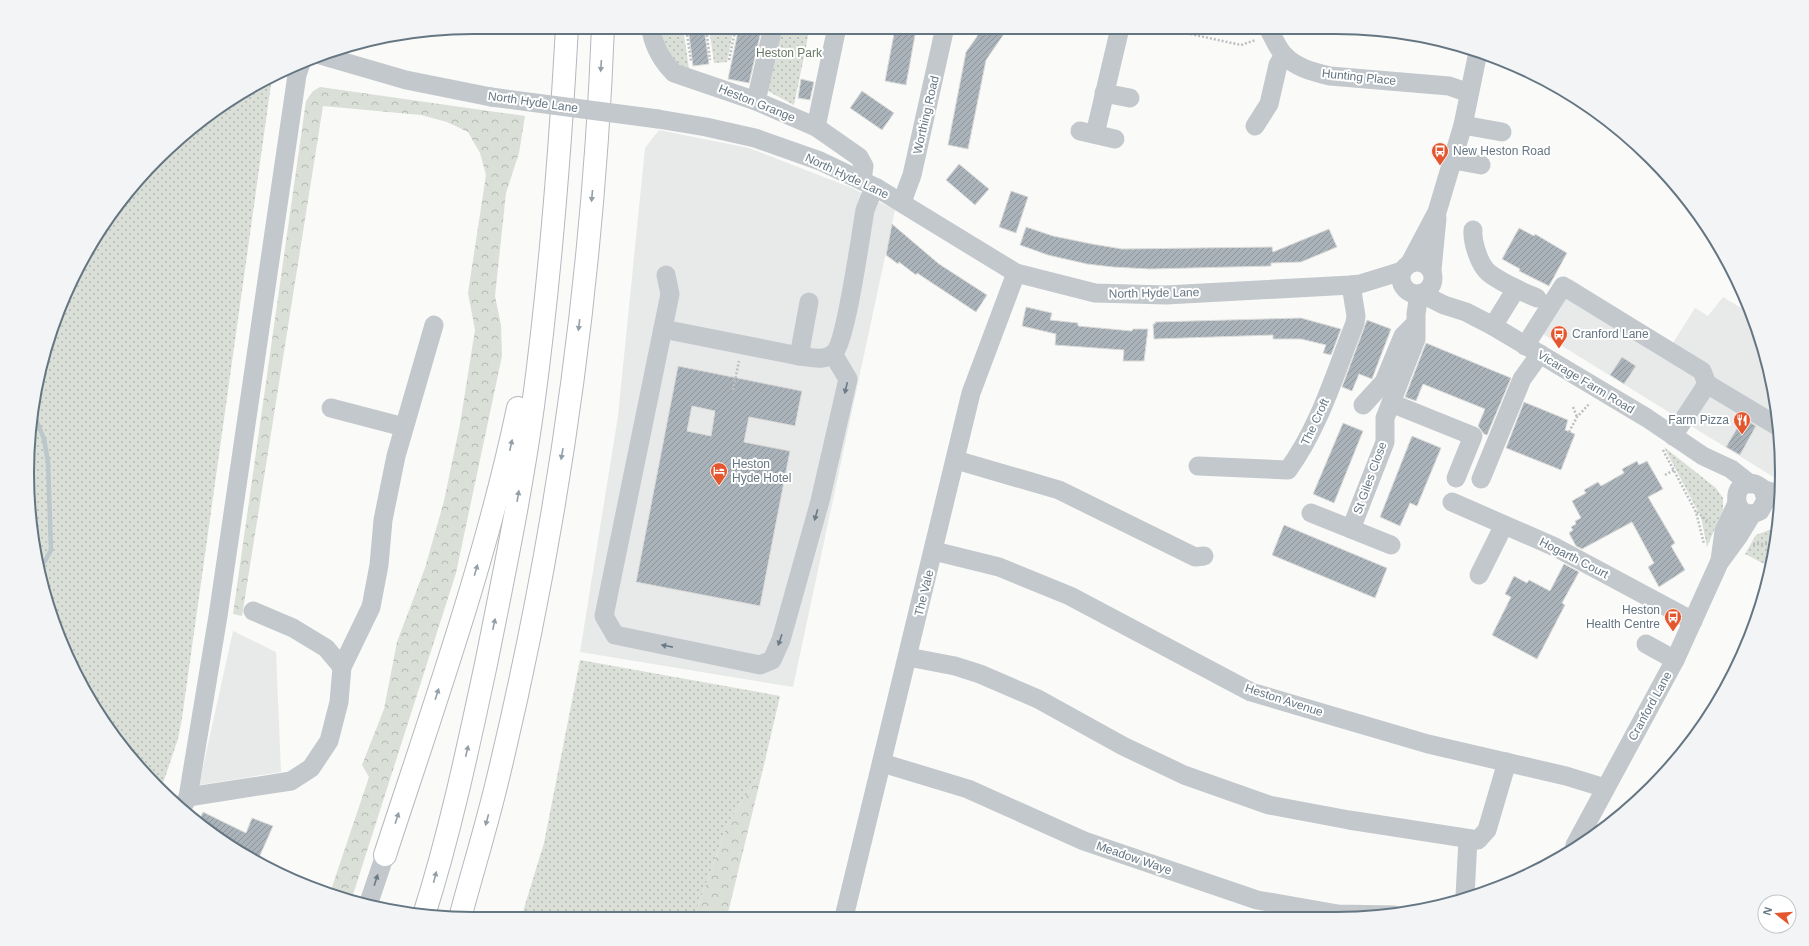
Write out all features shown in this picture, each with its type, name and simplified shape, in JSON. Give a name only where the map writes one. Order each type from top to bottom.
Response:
[{"type":"highway","points":[[426,909],[467,752],[508,558],[533,408],[561,144],[567,34]]},
{"type":"highway","points":[[462,912],[497,783],[528,643],[538,596],[566,431],[586,275],[603,34]]},
{"type":"highway","points":[[385,855],[457,635],[505,471],[550,258]]},
{"type":"street","name":"Heston Grange","points":[[652,34],[652,38],[665,65],[674,73],[756,101],[816,127],[859,157],[864,166],[870,184]]},
{"type":"street","points":[[756,101],[771,34]]},
{"type":"street","points":[[816,127],[836,34]]},
{"type":"street","name":"Worthing Road","points":[[902,202],[912,175],[944,34]]},
{"type":"street","points":[[1115,139],[1087,132],[1104,93],[1119,34]]},
{"type":"street","name":"Hunting Place","points":[[1272,34],[1284,55],[1297,66],[1330,76],[1449,86],[1469,93]]},
{"type":"street","points":[[1256,126],[1269,104],[1278,65],[1284,55]]},
{"type":"street","points":[[1437,212],[1431,287],[1416,293],[1401,281],[1406,267],[1437,212],[1454,160],[1477,57]]},
{"type":"street","name":"North Hyde Lane","points":[[330,58],[406,80],[491,97],[658,119],[706,127],[755,138],[820,161],[870,184],[902,202],[1016,273],[1095,294],[1166,295],[1356,285],[1416,293]]},
{"type":"street","points":[[299,70],[219,608],[185,803],[291,781],[311,768],[328,741],[339,702],[342,666],[371,607],[379,565],[383,520],[396,456],[434,325]]},
{"type":"street","points":[[1104,93],[1130,98]]},
{"type":"street","points":[[1463,125],[1502,132]]},
{"type":"street","points":[[1454,160],[1481,165]]},
{"type":"street","points":[[663,329],[799,356],[821,359],[833,354],[839,346],[844,326],[865,210],[871,195],[870,184]]},
{"type":"street","points":[[1473,230],[1472,241],[1488,272],[1516,289],[1537,298]]},
{"type":"street","points":[[1406,267],[1420,262],[1429,266],[1433,273]]},
{"type":"street","name":"North Hyde Lane","points":[[1356,285],[1406,267]]},
{"type":"street","name":"The Vale","points":[[845,912],[934,551],[971,393],[1016,273]]},
{"type":"street","name":"Vicarage Farm Road","points":[[1433,273],[1466,312]]},
{"type":"street","points":[[666,275],[670,294],[604,616],[615,635],[760,664],[772,660],[781,640],[822,493],[848,379],[833,354]]},
{"type":"street","name":"The Croft","points":[[1198,466],[1288,470],[1301,452],[1322,409],[1355,323],[1356,285]]},
{"type":"street","points":[[1481,479],[1533,350],[1563,286],[1702,371],[1707,384],[1772,423]]},
{"type":"street","points":[[1493,326],[1516,289]]},
{"type":"street","name":"Vicarage Farm Road","points":[[1416,293],[1444,305],[1466,312],[1493,326],[1647,418],[1668,443],[1703,456],[1731,469],[1756,486],[1774,493]]},
{"type":"street","name":"St Giles Close","points":[[1350,529],[1385,442],[1385,418],[1416,338],[1416,293]]},
{"type":"street","points":[[799,356],[809,302]]},
{"type":"street","points":[[1363,405],[1384,382],[1403,336],[1416,323]]},
{"type":"street","points":[[1668,443],[1707,384]]},
{"type":"street","points":[[1391,403],[1473,436],[1456,478]]},
{"type":"street","points":[[331,408],[404,427]]},
{"type":"street","name":"Vicarage Farm Road","points":[[1703,456],[1753,507]]},
{"type":"street","points":[[956,460],[1059,490],[1195,557],[1204,556]]},
{"type":"street","points":[[1756,486],[1766,500],[1753,507],[1740,488],[1756,486]]},
{"type":"street","name":"Hogarth Court","points":[[1452,502],[1555,546],[1693,621]]},
{"type":"street","name":"Cranford Lane","points":[[1578,839],[1676,660],[1693,621],[1712,557],[1724,531],[1753,507]]},
{"type":"street","name":"St Giles Close","points":[[1312,513],[1391,545]]},
{"type":"street","points":[[1479,575],[1504,524]]},
{"type":"street","name":"Heston Avenue","points":[[934,551],[999,567],[1070,596],[1251,692],[1428,744],[1566,776],[1605,788]]},
{"type":"street","points":[[253,611],[293,628],[326,648],[342,666]]},
{"type":"street","points":[[1646,644],[1676,660]]},
{"type":"street","points":[[908,657],[955,666],[980,674],[1038,699],[1123,746],[1184,775],[1269,805],[1349,820],[1478,840],[1487,830],[1507,762]]},
{"type":"street","name":"Meadow Waye","points":[[882,762],[968,789],[1084,841],[1257,900],[1326,912]]},
{"type":"street","points":[[1464,893],[1468,839]]},
{"type":"street","points":[[370,900],[385,855]]},
{"type":"path","points":[[687,34],[693,80]]},
{"type":"path","points":[[707,34],[710,60]]},
{"type":"path","points":[[729,60],[735,34]]},
{"type":"path","points":[[1191,34],[1241,45],[1264,34]]},
{"type":"path","points":[[734,390],[742,344]]},
{"type":"path","points":[[1569,432],[1577,417],[1601,391]]},
{"type":"path","points":[[1573,406],[1577,417]]},
{"type":"path","points":[[1668,443],[1674,470],[1696,512],[1712,557]]},
{"type":"path","points":[[1665,475],[1674,470]]},
{"type":"shaded area","points":[[659,130],[749,148],[852,188],[895,210],[793,687],[580,652],[618,416],[645,148]]},
{"type":"shaded area","points":[[1571,279],[1673,343],[1695,308],[1708,316],[1723,297],[1744,310],[1752,332],[1767,387],[1774,444],[1775,478],[1538,331]]},
{"type":"shaded area","points":[[233,631],[276,652],[281,772],[199,785]]},
{"type":"green space","points":[[659,34],[684,34],[689,69],[673,62]]},
{"type":"green space","points":[[710,34],[733,34],[727,62],[714,63]]},
{"type":"green space","name":"Heston Park","points":[[778,34],[809,34],[794,105],[766,90]]},
{"type":"green space","points":[[271,83],[182,718],[178,739],[163,783],[143,762],[108,717],[79,667],[67,641],[57,614],[42,559],[35,502],[35,444],[42,387],[57,332],[67,305],[93,253],[125,206],[143,184],[184,143],[229,108]]},
{"type":"green space","points":[[320,87],[525,116],[519,153],[506,193],[495,296],[501,325],[502,356],[456,573],[353,895],[331,889],[369,777],[362,765],[384,709],[397,642],[425,568],[444,501],[460,424],[475,330],[468,293],[486,175],[480,153],[468,132],[447,122],[421,115],[323,106],[242,616],[233,614],[306,101],[313,91]]},
{"type":"green space","points":[[1664,447],[1716,488],[1723,498],[1723,510],[1707,547],[1701,517]]},
{"type":"green space","points":[[1771,531],[1766,565],[1745,554],[1756,535]]},
{"type":"green space","points":[[580,660],[780,696],[763,769],[728,823],[696,912],[523,912],[544,843]]},
{"type":"green space","points":[[763,769],[728,912],[696,912],[728,823]]},
{"type":"building","points":[[689,34],[705,34],[709,64],[693,66]]},
{"type":"building","points":[[738,34],[760,34],[749,83],[728,79]]},
{"type":"building","points":[[894,34],[915,34],[906,85],[885,81]]},
{"type":"building","points":[[979,34],[1004,34],[986,60],[968,149],[948,145],[966,52]]},
{"type":"building","points":[[801,79],[814,82],[810,100],[798,98]]},
{"type":"building","points":[[862,91],[894,113],[882,130],[850,108]]},
{"type":"building","points":[[959,164],[989,189],[975,205],[946,180]]},
{"type":"building","points":[[1011,191],[1028,197],[1016,233],[999,227]]},
{"type":"building","points":[[892,224],[939,264],[987,295],[976,312],[917,273],[916,275],[899,262],[898,264],[886,255]]},
{"type":"building","points":[[1026,227],[1053,236],[1122,249],[1272,247],[1273,252],[1329,229],[1337,247],[1301,262],[1271,263],[1271,266],[1150,269],[1113,267],[1087,264],[1048,255],[1020,245]]},
{"type":"building","points":[[1519,228],[1534,236],[1535,234],[1567,253],[1549,286],[1519,271],[1520,269],[1502,259]]},
{"type":"building","points":[[1026,307],[1052,313],[1050,320],[1078,323],[1078,326],[1132,331],[1133,329],[1148,329],[1144,361],[1123,361],[1124,350],[1055,345],[1056,334],[1022,326]]},
{"type":"building","points":[[1301,318],[1341,329],[1331,355],[1323,353],[1326,345],[1301,339],[1273,339],[1273,335],[1154,339],[1153,324],[1155,324],[1155,322]]},
{"type":"building","points":[[1367,320],[1391,329],[1372,379],[1359,374],[1352,391],[1342,387]]},
{"type":"building","points":[[1426,343],[1511,378],[1487,435],[1484,434],[1478,426],[1485,409],[1423,384],[1416,401],[1405,397]]},
{"type":"building","points":[[1622,357],[1636,366],[1624,384],[1610,375]]},
{"type":"building","name":"Heston Hyde Hotel","points":[[678,366],[802,391],[795,426],[749,417],[744,442],[790,451],[760,606],[636,582]],"holes":[[[692,406],[715,411],[711,436],[687,431]]]},
{"type":"building","points":[[1524,402],[1568,420],[1565,430],[1575,434],[1561,470],[1506,448]]},
{"type":"building","name":"Farm Pizza","points":[[1743,418],[1756,426],[1740,455],[1726,447]]},
{"type":"building","points":[[1343,423],[1363,431],[1334,503],[1313,494]]},
{"type":"building","points":[[1412,436],[1441,448],[1417,506],[1410,503],[1400,526],[1380,517]]},
{"type":"building","points":[[1637,461],[1639,465],[1647,461],[1663,489],[1648,497],[1675,543],[1671,546],[1685,570],[1659,587],[1648,567],[1654,563],[1632,522],[1582,549],[1576,546],[1569,533],[1573,530],[1571,527],[1576,524],[1575,521],[1581,518],[1572,501],[1586,493],[1584,490],[1598,482],[1601,486],[1624,473],[1622,469]]},
{"type":"building","points":[[1284,525],[1387,568],[1375,598],[1272,555]]},
{"type":"building","points":[[1564,564],[1579,572],[1562,603],[1565,605],[1537,659],[1492,635],[1511,597],[1505,594],[1514,576],[1527,583],[1529,580],[1550,591]]},
{"type":"building","points":[[203,812],[246,833],[252,818],[273,826],[259,856],[229,838],[201,817]]},
{"type":"waterway","points":[[37,423],[44,439],[48,462],[51,550],[43,563]]},
{"type":"place","name":"New Heston Road","points":[[1440,166]]},
{"type":"place","name":"Cranford Lane","points":[[1559,349]]},
{"type":"place","name":"Farm Pizza","points":[[1742,435]]},
{"type":"place","name":"Heston Hyde Hotel","points":[[719,486]]},
{"type":"place","name":"Heston Health Centre","points":[[1673,632]]}]
